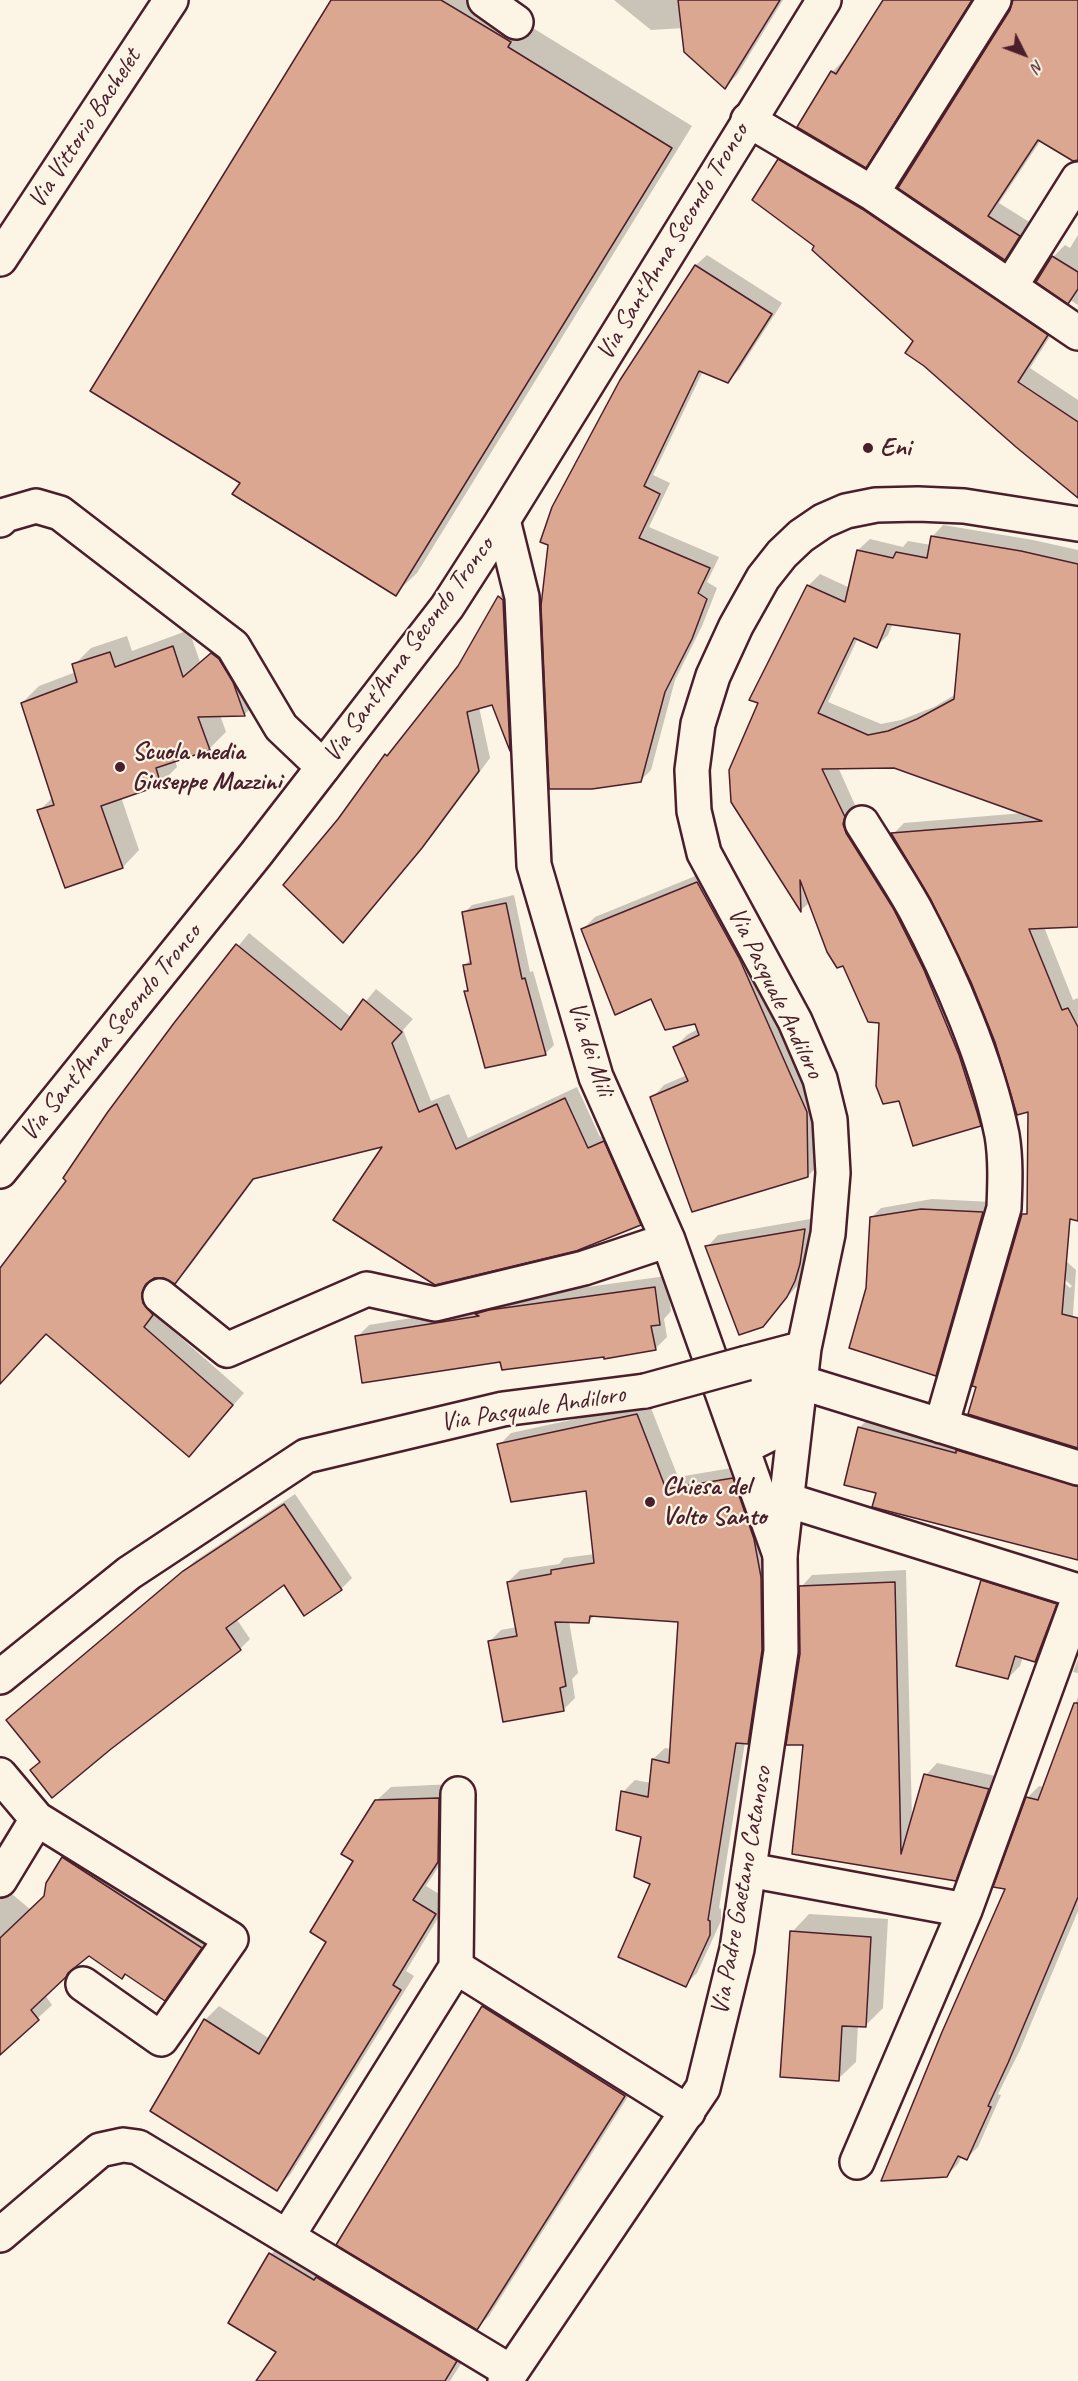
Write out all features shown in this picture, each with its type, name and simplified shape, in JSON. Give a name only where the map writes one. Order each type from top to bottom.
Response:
[{"type":"street","name":"Via Vittorio Bachelet","points":[[0,259],[171,0]]},
{"type":"street","points":[[485,0],[516,22]]},
{"type":"street","name":"Via Sant'Anna Secondo Tronco","points":[[0,1171],[256,854],[447,607],[824,0]]},
{"type":"street","points":[[872,193],[994,0]]},
{"type":"street","points":[[748,120],[872,193],[1078,333]]},
{"type":"street","points":[[1010,287],[1078,179]]},
{"type":"street","name":"Via Pasquale Andiloro","points":[[0,1677],[129,1573],[306,1456],[503,1408],[645,1391],[804,1348],[828,1234],[833,1173],[830,1120],[820,1079],[795,1021],[704,853],[694,811],[692,770],[698,724],[713,676],[736,626],[763,578],[782,554],[801,536],[846,511],[876,506],[918,504],[964,506],[1078,524]]},
{"type":"street","points":[[0,520],[5,516],[36,506],[60,513],[234,646],[281,727],[323,767]]},
{"type":"street","name":"Via dei Mili","points":[[503,520],[522,597],[534,864],[596,1077],[668,1240],[780,1555]]},
{"type":"street","points":[[862,823],[915,909],[954,991],[982,1066],[1002,1136],[1005,1172],[1004,1208],[940,1426]]},
{"type":"street","points":[[160,1296],[227,1350],[367,1289],[435,1304],[584,1268],[668,1240]]},
{"type":"street","points":[[780,1555],[787,1500],[789,1380],[804,1348]]},
{"type":"street","points":[[789,1380],[1078,1468]]},
{"type":"street","points":[[787,1500],[1078,1591]]},
{"type":"street","name":"Via Padre Gaetano Catanoso","points":[[508,2377],[703,2088],[737,1949],[781,1651],[780,1555]]},
{"type":"street","points":[[857,2162],[965,1910],[1078,1600]]},
{"type":"street","points":[[0,1775],[37,1819],[231,1939],[160,2039],[83,1984]]},
{"type":"street","points":[[287,2237],[456,1968],[458,1794]]},
{"type":"street","points":[[0,1880],[37,1819]]},
{"type":"street","points":[[749,1870],[965,1910]]},
{"type":"street","points":[[456,1968],[688,2112]]},
{"type":"street","points":[[0,2235],[100,2150],[123,2145],[138,2147],[287,2237],[508,2377]]},
{"type":"building","points":[[331,0],[441,0],[511,42],[508,47],[672,148],[396,596],[232,494],[240,483],[90,391]]},
{"type":"building","points":[[678,0],[780,0],[725,89],[684,52]]},
{"type":"building","points":[[883,0],[972,0],[866,168],[797,127],[831,71],[836,74]]},
{"type":"building","points":[[1013,0],[1078,0],[1078,160],[1073,161],[1038,140],[988,216],[1020,236],[1005,260],[898,188],[1010,10]]},
{"type":"building","points":[[778,159],[862,209],[1048,335],[1018,382],[1078,422],[1078,498],[924,366],[905,353],[913,341],[812,250],[814,246],[752,200]]},
{"type":"building","points":[[1052,256],[1078,272],[1078,289],[1068,304],[1036,282]]},
{"type":"building","points":[[695,265],[772,314],[728,383],[699,371],[644,486],[660,494],[639,538],[710,568],[698,593],[707,599],[692,639],[665,692],[641,782],[592,789],[549,789],[541,606],[548,545],[540,542],[552,507],[620,380]]},
{"type":"building","points":[[931,536],[1021,551],[1078,564],[1078,927],[1029,929],[1062,1010],[1068,1008],[1078,1027],[1078,1221],[1070,1219],[1062,1314],[1078,1318],[1078,1448],[968,1414],[976,1387],[972,1386],[1022,1214],[1027,1214],[1028,1112],[1017,1115],[995,1042],[971,982],[931,900],[891,833],[1042,821],[894,768],[822,769],[845,817],[843,824],[846,833],[893,908],[924,970],[959,1055],[981,1126],[913,1146],[899,1101],[883,1104],[876,1086],[879,1023],[868,1022],[843,966],[837,968],[827,952],[800,880],[801,912],[731,802],[729,770],[758,703],[749,700],[807,585],[845,602],[857,550],[893,558],[896,552],[927,558]],"holes":[[[887,624],[960,634],[954,699],[917,719],[888,731],[868,735],[818,713],[854,638],[877,648]]]},
{"type":"building","points":[[498,596],[503,600],[510,751],[492,705],[467,712],[479,771],[422,848],[343,943],[283,885],[338,819],[385,754],[387,756],[458,666]]},
{"type":"building","name":"Scuola media Giuseppe Mazzini","points":[[173,646],[183,677],[211,653],[219,659],[233,682],[245,716],[198,717],[210,750],[156,768],[161,785],[101,806],[123,868],[65,888],[37,810],[54,805],[21,703],[77,682],[72,664],[110,652],[115,667]]},
{"type":"building","points":[[697,882],[740,960],[807,1112],[808,1177],[692,1212],[650,1097],[688,1081],[673,1047],[699,1035],[695,1024],[665,1030],[651,999],[615,1015],[581,929]]},
{"type":"building","points":[[506,903],[522,979],[525,978],[546,1055],[485,1068],[464,991],[468,991],[463,965],[471,964],[462,912]]},
{"type":"building","points":[[236,944],[341,1030],[363,999],[402,1032],[392,1043],[419,1112],[437,1104],[456,1149],[565,1098],[588,1148],[604,1141],[641,1225],[576,1251],[435,1285],[333,1220],[382,1147],[253,1179],[175,1284],[163,1278],[154,1278],[146,1284],[142,1293],[143,1303],[153,1315],[144,1327],[233,1405],[189,1457],[46,1334],[0,1384],[0,1268],[66,1181],[63,1178],[107,1113]]},
{"type":"building","points":[[921,1209],[983,1212],[936,1376],[849,1348],[866,1288],[870,1217]]},
{"type":"building","points":[[805,1229],[800,1264],[787,1297],[763,1327],[739,1335],[705,1246]]},
{"type":"building","points":[[655,1287],[660,1325],[651,1326],[656,1350],[604,1359],[604,1357],[502,1370],[500,1362],[362,1383],[355,1336],[479,1316],[475,1314],[489,1310]]},
{"type":"building","points":[[637,1414],[666,1489],[733,1478],[754,1539],[761,1577],[762,1650],[748,1744],[736,1743],[708,1920],[710,1921],[710,1935],[686,1987],[618,1957],[650,1884],[634,1877],[641,1837],[616,1830],[621,1791],[648,1797],[652,1759],[669,1763],[678,1622],[590,1616],[589,1623],[555,1622],[566,1686],[560,1688],[564,1711],[503,1722],[488,1641],[517,1636],[507,1582],[551,1574],[551,1570],[594,1563],[586,1491],[511,1502],[497,1444]]},
{"type":"building","points":[[858,1427],[956,1453],[956,1450],[1078,1486],[1078,1560],[872,1507],[876,1493],[844,1485]]},
{"type":"building","points":[[284,1504],[342,1590],[304,1616],[284,1585],[226,1628],[241,1650],[111,1749],[52,1798],[30,1770],[40,1762],[6,1720],[183,1571]]},
{"type":"building","points":[[981,1580],[1057,1604],[1035,1662],[1015,1656],[1008,1679],[956,1666]]},
{"type":"building","points":[[895,1582],[901,1854],[924,1774],[989,1789],[956,1881],[792,1854],[803,1745],[786,1745],[800,1654],[799,1586]]},
{"type":"building","points":[[1074,1703],[1078,1703],[1078,1897],[967,2160],[958,2156],[947,2177],[881,2181],[942,2032],[1005,1889],[993,1887],[1026,1797],[1038,1800]]},
{"type":"building","points":[[439,1798],[438,1862],[413,1900],[436,1914],[393,1985],[401,1990],[277,2191],[150,2111],[204,2019],[259,2054],[326,1942],[310,1932],[353,1861],[341,1854],[375,1800]]},
{"type":"building","points":[[62,1857],[202,1948],[165,2001],[125,1974],[122,1979],[89,1956],[68,1973],[31,2010],[39,2020],[0,2055],[0,1938],[44,1896],[46,1883]]},
{"type":"building","points":[[790,1931],[871,1937],[866,2027],[842,2026],[839,2081],[780,2077]]},
{"type":"building","points":[[482,2006],[625,2096],[477,2330],[336,2245]]},
{"type":"building","points":[[269,2253],[314,2280],[316,2277],[457,2361],[445,2381],[256,2381],[276,2352],[228,2323]]},
{"type":"place","name":"Eni","points":[[868,448]]},
{"type":"place","name":"Scuola media Giuseppe Mazzini","points":[[120,767]]},
{"type":"place","name":"Chiesa del Volto Santo","points":[[650,1502]]}]
